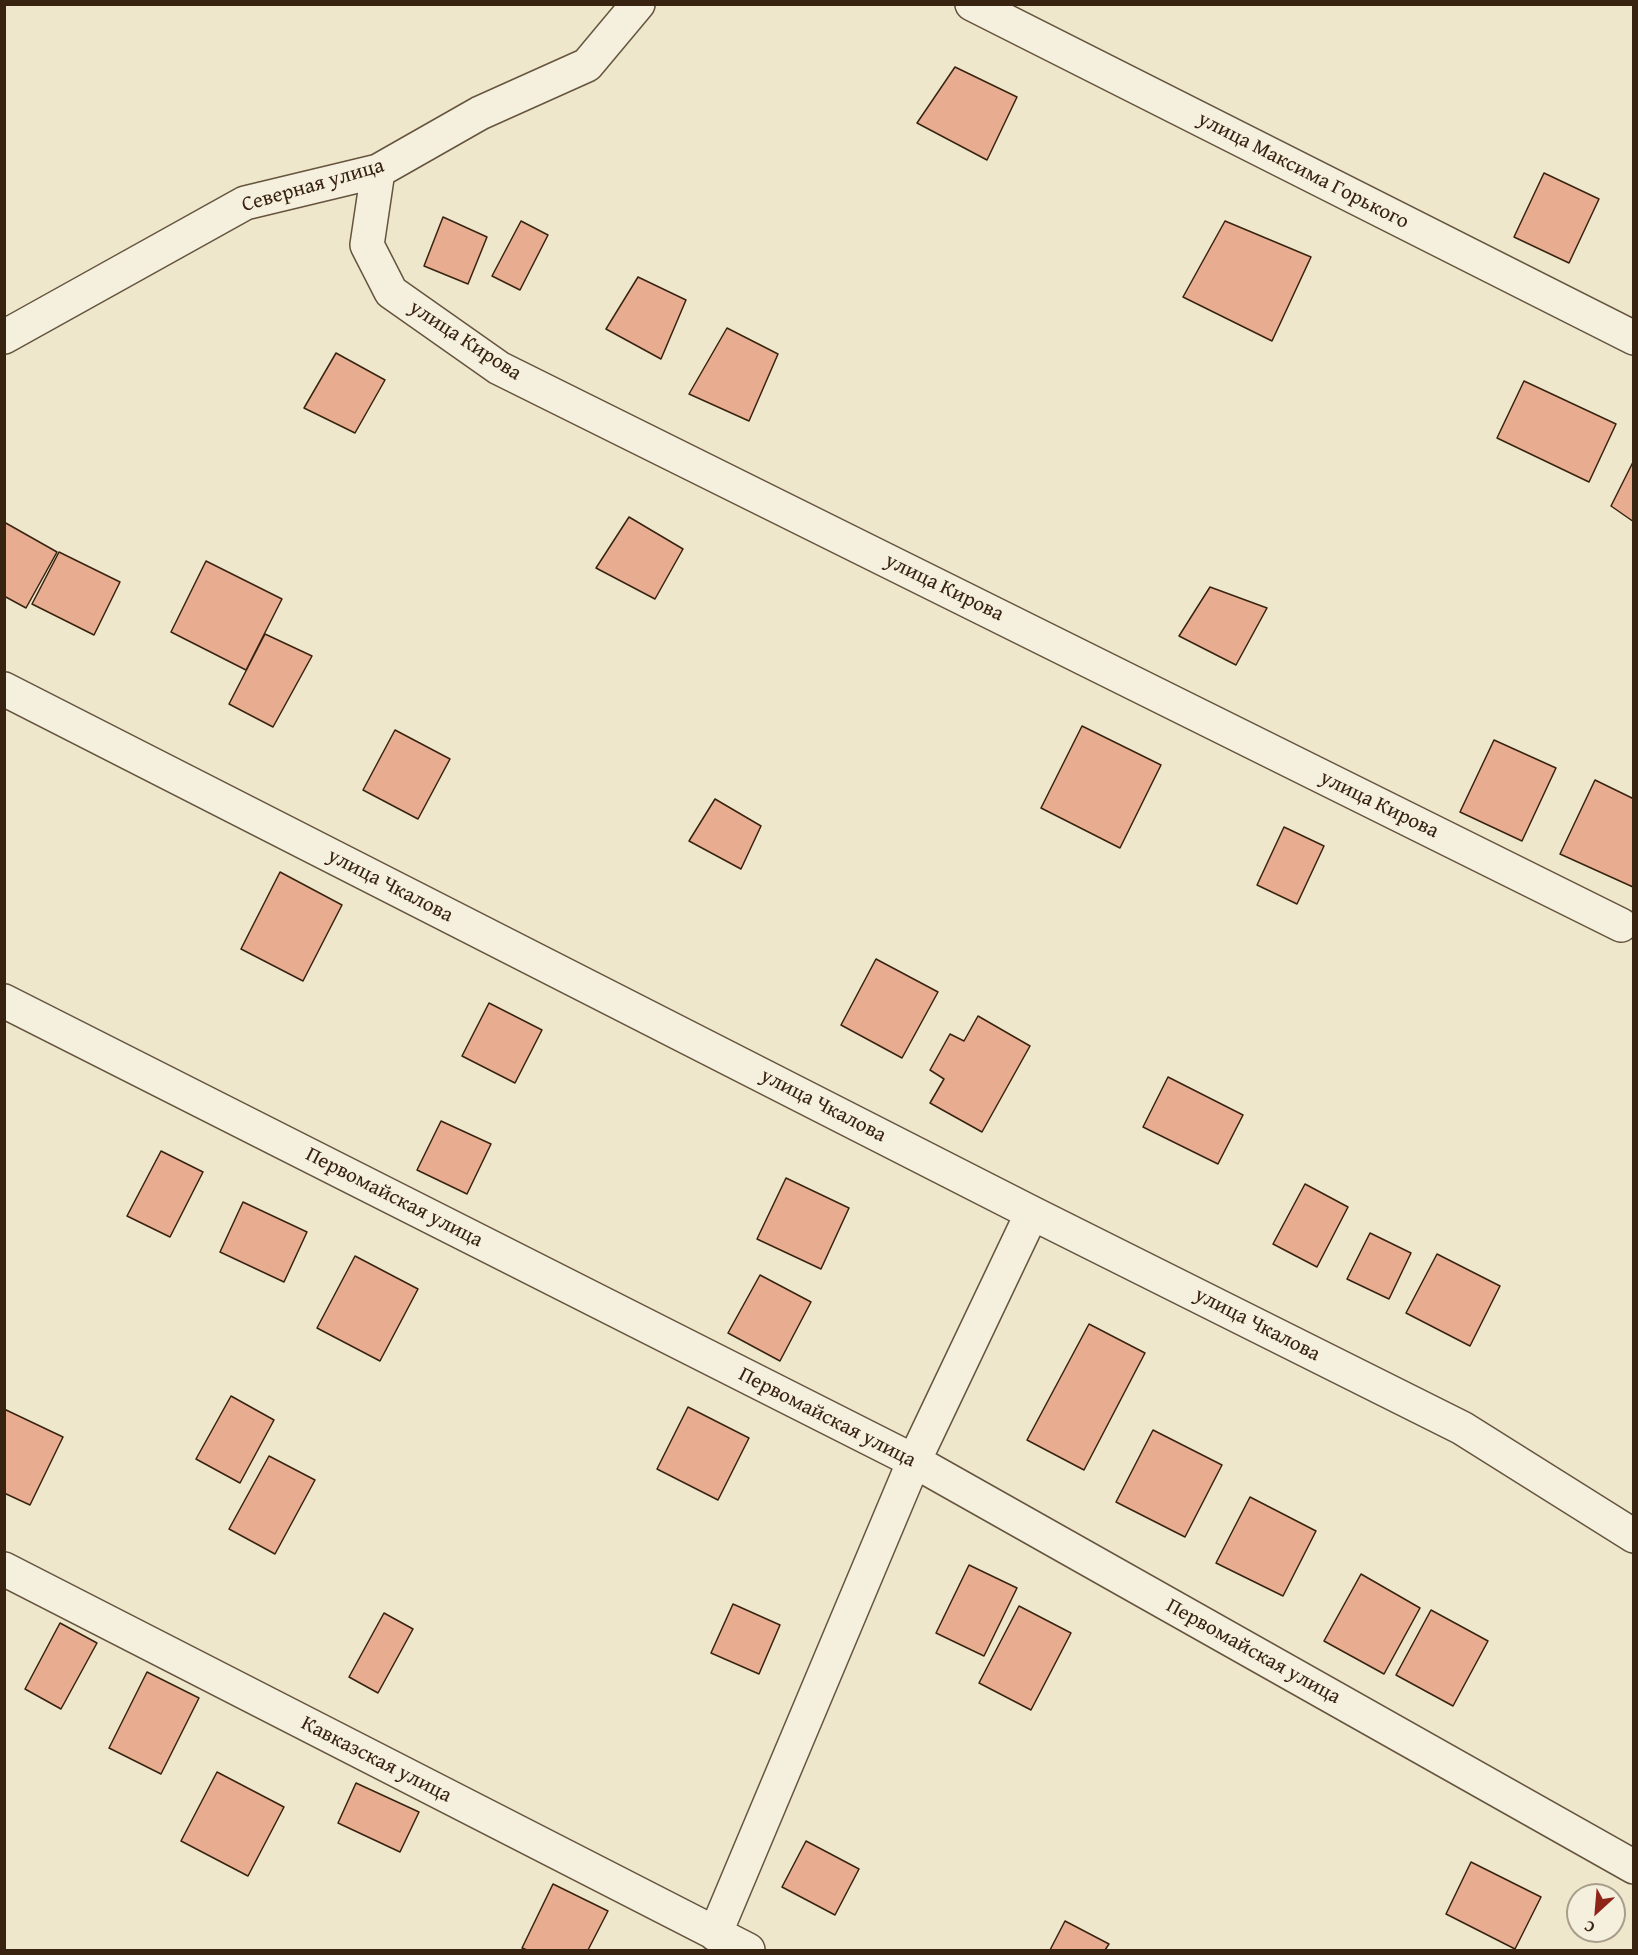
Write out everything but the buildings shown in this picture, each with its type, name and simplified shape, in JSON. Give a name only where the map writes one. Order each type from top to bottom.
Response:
[{"type":"street","name":"Северная улица","points":[[4,337],[245,203],[378,171],[480,113],[587,65],[638,4]]},
{"type":"street","name":"улица Максима Горького","points":[[972,4],[1634,338]]},
{"type":"street","name":"улица Кирова","points":[[378,171],[367,245],[391,292],[499,368],[1629,925]]},
{"type":"street","name":"улица Чкалова","points":[[4,689],[1032,1213],[1462,1428],[1634,1536]]},
{"type":"street","name":"Первомайская улица","points":[[4,1001],[914,1461],[1634,1867]]},
{"type":"street","points":[[715,1934],[914,1461],[1032,1213]]},
{"type":"street","name":"Кавказская улица","points":[[4,1569],[748,1950]]}]
